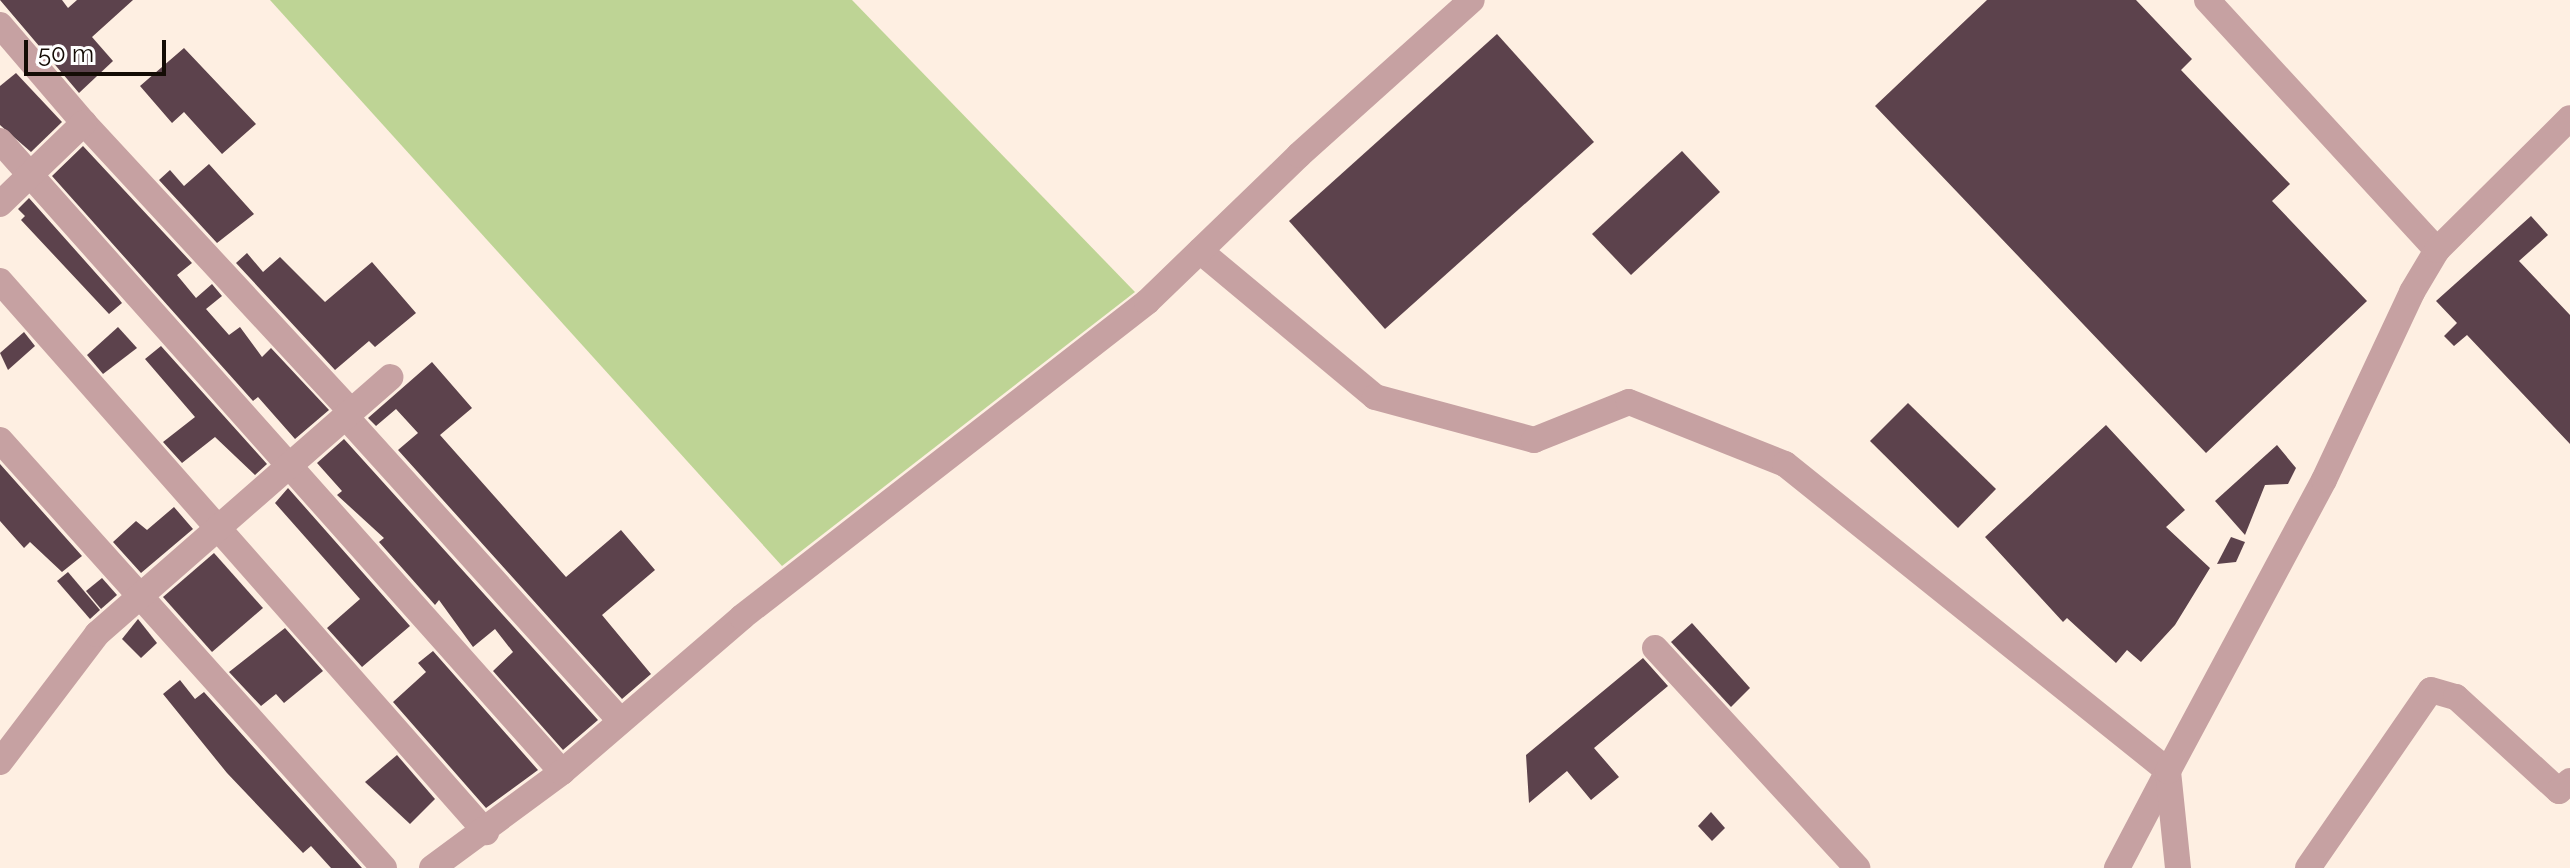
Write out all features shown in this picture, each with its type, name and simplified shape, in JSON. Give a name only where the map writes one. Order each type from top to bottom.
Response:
[{"type":"street","points":[[432,868],[486,832],[562,772],[742,617],[1147,302],[1472,0]]},
{"type":"street","points":[[2207,0],[2437,250]]},
{"type":"street","points":[[0,25],[84,123],[349,414],[620,720]]},
{"type":"street","points":[[2117,868],[2324,480],[2437,250],[2570,118]]},
{"type":"street","points":[[0,204],[28,173],[84,123]]},
{"type":"street","points":[[0,141],[562,772]]},
{"type":"street","points":[[1200,251],[1375,397],[1534,440],[1629,402],[1785,464],[2168,771],[2178,868]]},
{"type":"street","points":[[0,281],[216,531],[486,832]]},
{"type":"street","points":[[0,762],[97,634],[391,377]]},
{"type":"street","points":[[0,440],[384,868]]},
{"type":"street","points":[[1655,648],[1857,868]]},
{"type":"street","points":[[2308,868],[2431,690],[2456,697],[2559,791],[2570,781]]},
{"type":"green space","points":[[270,0],[852,0],[1135,292],[782,566]]},
{"type":"building","points":[[0,0],[62,0],[68,8],[77,0],[133,0],[92,37],[113,61],[79,93]]},
{"type":"building","points":[[1987,0],[2136,0],[2192,59],[2181,70],[2290,184],[2272,201],[2367,301],[2206,453],[1875,106]]},
{"type":"building","points":[[1497,34],[1594,142],[1385,329],[1289,221]]},
{"type":"building","points":[[184,48],[256,124],[222,154],[184,112],[172,123],[140,86]]},
{"type":"building","points":[[16,73],[62,122],[31,152],[0,125],[0,86]]},
{"type":"building","points":[[83,146],[192,263],[177,275],[196,298],[212,284],[222,296],[206,309],[229,335],[240,327],[262,357],[271,348],[329,410],[295,439],[258,397],[253,401],[52,176]]},
{"type":"building","points":[[1682,151],[1720,192],[1631,275],[1592,234]]},
{"type":"building","points":[[209,164],[254,214],[217,243],[159,180],[170,170],[184,186]]},
{"type":"building","points":[[29,198],[122,303],[109,314],[21,220],[25,216],[18,209]]},
{"type":"building","points":[[2531,216],[2548,235],[2519,261],[2570,315],[2570,444],[2467,335],[2454,346],[2444,336],[2457,323],[2436,301]]},
{"type":"building","points":[[247,253],[263,272],[280,257],[325,302],[372,262],[416,313],[375,347],[369,341],[335,370],[236,263]]},
{"type":"building","points":[[118,327],[137,348],[103,374],[87,355]]},
{"type":"building","points":[[24,332],[35,346],[8,370],[0,353]]},
{"type":"building","points":[[161,346],[267,464],[255,475],[215,437],[182,463],[163,442],[195,417],[145,359]]},
{"type":"building","points":[[432,362],[472,408],[440,435],[566,577],[621,530],[655,570],[602,615],[651,674],[622,699],[398,450],[418,433],[396,409],[376,426],[368,418]]},
{"type":"building","points":[[1908,403],[1996,489],[1958,528],[1870,441]]},
{"type":"building","points":[[2106,425],[2185,510],[2166,527],[2210,568],[2175,625],[2141,662],[2127,650],[2116,663],[2067,618],[2063,622],[1985,537]]},
{"type":"building","points":[[344,439],[598,720],[563,750],[493,671],[513,652],[495,629],[473,647],[439,600],[435,605],[379,542],[384,538],[337,495],[342,491],[317,463]]},
{"type":"building","points":[[2277,445],[2296,468],[2288,484],[2265,485],[2245,535],[2215,501]]},
{"type":"building","points":[[0,464],[82,556],[62,572],[30,542],[24,548],[0,521]]},
{"type":"building","points":[[288,488],[410,626],[362,667],[327,628],[360,599],[275,503]]},
{"type":"building","points":[[174,507],[193,529],[141,573],[113,542],[136,521],[147,530]]},
{"type":"building","points":[[2231,537],[2245,542],[2236,562],[2217,564]]},
{"type":"building","points":[[214,553],[263,608],[212,652],[163,597]]},
{"type":"building","points":[[68,572],[100,610],[90,619],[57,581]]},
{"type":"building","points":[[102,578],[117,595],[101,609],[86,591]]},
{"type":"building","points":[[138,619],[157,643],[141,658],[122,639]]},
{"type":"building","points":[[1692,623],[1750,688],[1731,707],[1671,642]]},
{"type":"building","points":[[285,628],[323,671],[284,703],[276,694],[261,706],[229,672]]},
{"type":"building","points":[[433,651],[538,770],[486,808],[393,702],[426,672],[418,663]]},
{"type":"building","points":[[1643,658],[1668,686],[1594,748],[1619,777],[1591,800],[1567,771],[1529,803],[1526,755]]},
{"type":"building","points":[[180,680],[195,699],[204,692],[362,868],[331,868],[311,846],[303,853],[227,773],[163,694]]},
{"type":"building","points":[[397,755],[435,799],[410,824],[365,782]]},
{"type":"building","points":[[1711,812],[1725,828],[1712,841],[1698,826]]}]
